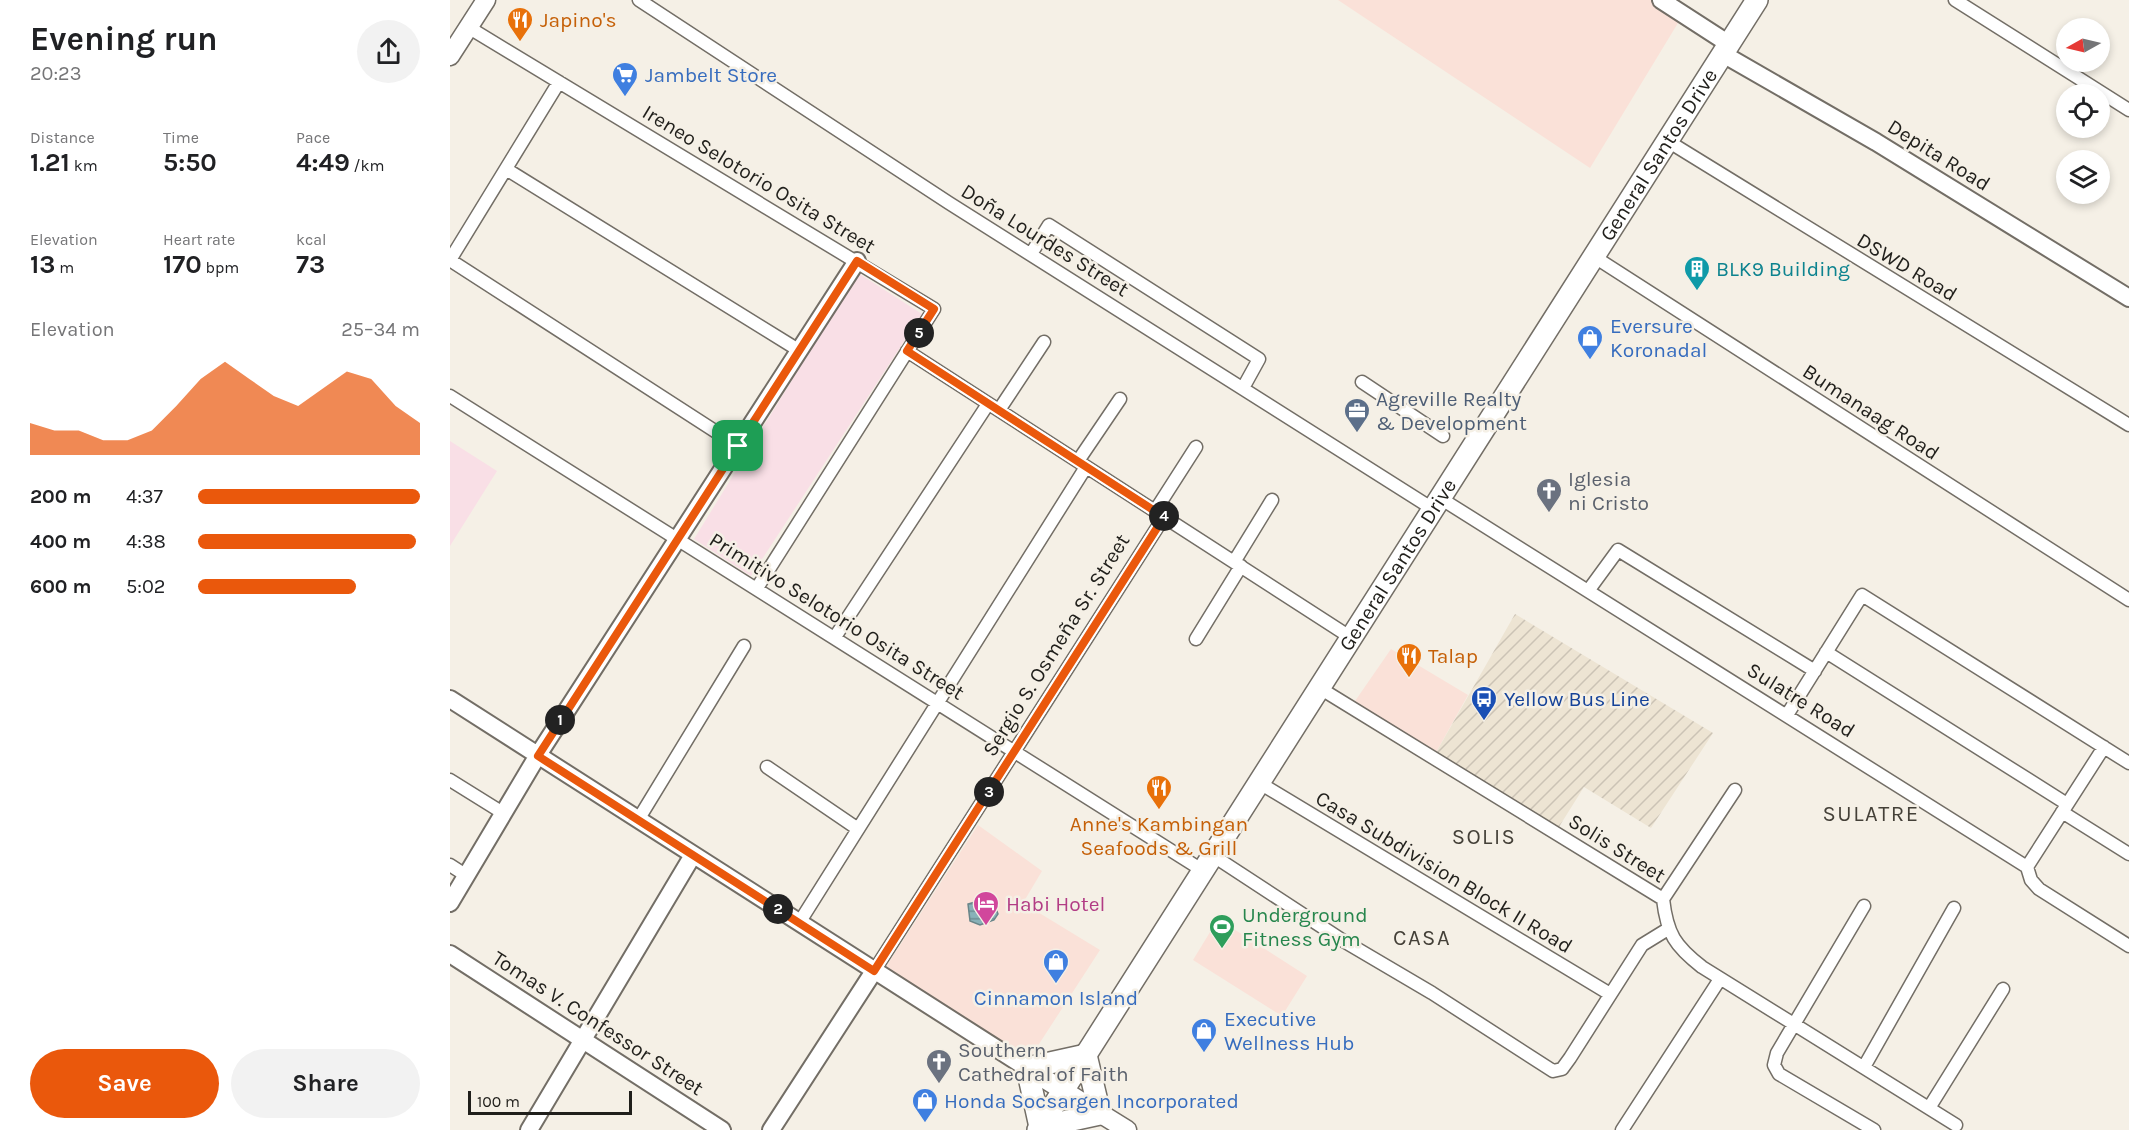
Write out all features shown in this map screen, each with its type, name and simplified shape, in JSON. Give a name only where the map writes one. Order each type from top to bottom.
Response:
[{"type":"highway","name":"General Santos Drive","points":[[1039,1129],[1757,0]]},
{"type":"highway","points":[[1086,1055],[1100,1114],[1039,1129],[1027,1068],[1086,1055]]},
{"type":"main road","points":[[450,56],[482,2]]},
{"type":"main road","points":[[1027,1068],[1127,1130]]},
{"type":"street","name":"Doña Lourdes Street","points":[[639,0],[769,87],[1031,254],[1243,388],[1436,504]]},
{"type":"street","name":"Depita Road","points":[[1661,0],[1726,49],[2129,298]]},
{"type":"street","points":[[1955,0],[2129,110]]},
{"type":"street","name":"Ireneo Selotorio Osita Street","points":[[468,27],[934,309],[907,351]]},
{"type":"street","points":[[559,82],[450,260],[738,446]]},
{"type":"street","name":"DSWD Road","points":[[1666,140],[2129,425]]},
{"type":"street","points":[[506,169],[800,351]]},
{"type":"street","points":[[1031,254],[1049,225],[1259,359],[1243,388]]},
{"type":"street","name":"Bumanaag Road","points":[[1593,256],[2129,600]]},
{"type":"street","points":[[450,903],[538,756],[857,261]]},
{"type":"street","points":[[835,637],[994,407],[1044,342]]},
{"type":"street","points":[[757,588],[907,351],[1350,637]]},
{"type":"street","points":[[1362,382],[1443,436]]},
{"type":"street","name":"Primitivo Selotorio Osita Street","points":[[450,396],[1015,751],[1207,862],[1241,874],[1549,1069],[1556,1071],[1562,1069],[1610,994]]},
{"type":"street","points":[[799,923],[938,702],[1120,399]]},
{"type":"street","name":"Sergio S. Osmeña Sr. Street","points":[[771,1130],[1015,751],[1160,514],[1196,447]]},
{"type":"street","points":[[1196,639],[1272,500]]},
{"type":"street","name":"Sulatre Road","points":[[1436,504],[1588,591],[2027,867],[2031,880],[2040,889],[2129,946]]},
{"type":"street","points":[[1588,591],[1618,550],[1815,671]]},
{"type":"street","points":[[1787,714],[1862,595],[2129,763]]},
{"type":"street","points":[[638,820],[744,646]]},
{"type":"street","points":[[1827,652],[2065,808],[2129,854]]},
{"type":"street","name":"Solis Street","points":[[1318,687],[1662,899],[1668,929],[1680,950],[1720,980],[1956,1125]]},
{"type":"street","points":[[450,699],[1027,1068]]},
{"type":"street","points":[[2027,867],[2104,747]]},
{"type":"street","points":[[767,767],[858,829]]},
{"type":"street","points":[[450,780],[503,813]]},
{"type":"street","name":"Casa Subdivision Block II Road","points":[[1258,782],[1610,994]]},
{"type":"street","points":[[1662,899],[1735,790]]},
{"type":"street","points":[[528,1130],[584,1041],[693,855]]},
{"type":"street","points":[[450,865],[467,876]]},
{"type":"street","points":[[1864,906],[1775,1058],[1775,1070],[1874,1130]]},
{"type":"street","points":[[1864,1067],[1954,908]]},
{"type":"street","points":[[1610,994],[1645,942],[1668,929]]},
{"type":"street","name":"Tomas V. Confessor Street","points":[[450,954],[722,1130]]},
{"type":"street","points":[[1622,1130],[1720,980]]},
{"type":"street","points":[[1929,1108],[2003,989]]},
{"type":"shaded area","points":[[1338,0],[1653,0],[1681,18],[1590,168]]},
{"type":"shaded area","points":[[858,273],[922,314],[751,576],[694,539]]},
{"type":"shaded area","points":[[450,441],[497,471],[450,546]]},
{"type":"shaded area","points":[[1515,614],[1713,733],[1651,828],[1584,787],[1557,830],[1434,756]]},
{"type":"shaded area","points":[[1391,649],[1468,695],[1434,756],[1353,704]]},
{"type":"shaded area","name":"Habi Hotel","points":[[978,825],[1042,871],[1023,903],[1100,950],[1028,1061],[884,970]]},
{"type":"shaded area","points":[[1218,919],[1307,976],[1282,1016],[1193,960]]},
{"type":"water","points":[[978,901],[983,906],[996,909],[998,914],[994,920],[980,925],[970,921],[968,904]]},
{"type":"place","name":"Japino's","points":[[520,43]]},
{"type":"place","name":"Jambelt Store","points":[[625,98]]},
{"type":"place","name":"BLK9 Building","points":[[1697,292]]},
{"type":"place","name":"Eversure Koronadal","points":[[1590,361]]},
{"type":"place","name":"Agreville Realty & Development","points":[[1357,434]]},
{"type":"place","name":"Iglesia ni Cristo","points":[[1549,514]]},
{"type":"place","name":"Talap","points":[[1409,679]]},
{"type":"place","name":"Yellow Bus Line","points":[[1484,722]]},
{"type":"place","name":"Anne's Kambingan Seafoods & Grill","points":[[1159,811]]},
{"type":"place","name":"Habi Hotel","points":[[986,927]]},
{"type":"place","name":"Underground Fitness Gym","points":[[1222,950]]},
{"type":"place","name":"Cinnamon Island","points":[[1056,985]]},
{"type":"place","name":"Executive Wellness Hub","points":[[1204,1054]]},
{"type":"place","name":"Southern Cathedral of Faith","points":[[939,1085]]},
{"type":"place","name":"Honda Socsargen Incorporated","points":[[925,1124]]},
{"type":"district","name":"SULATRE","points":[[1871,813]]},
{"type":"district","name":"SOLIS","points":[[1484,836]]},
{"type":"district","name":"CASA","points":[[1422,937]]},
{"type":"route","points":[[857,261],[934,309],[907,351],[1164,517],[874,971],[538,756],[738,446],[857,261]]}]
